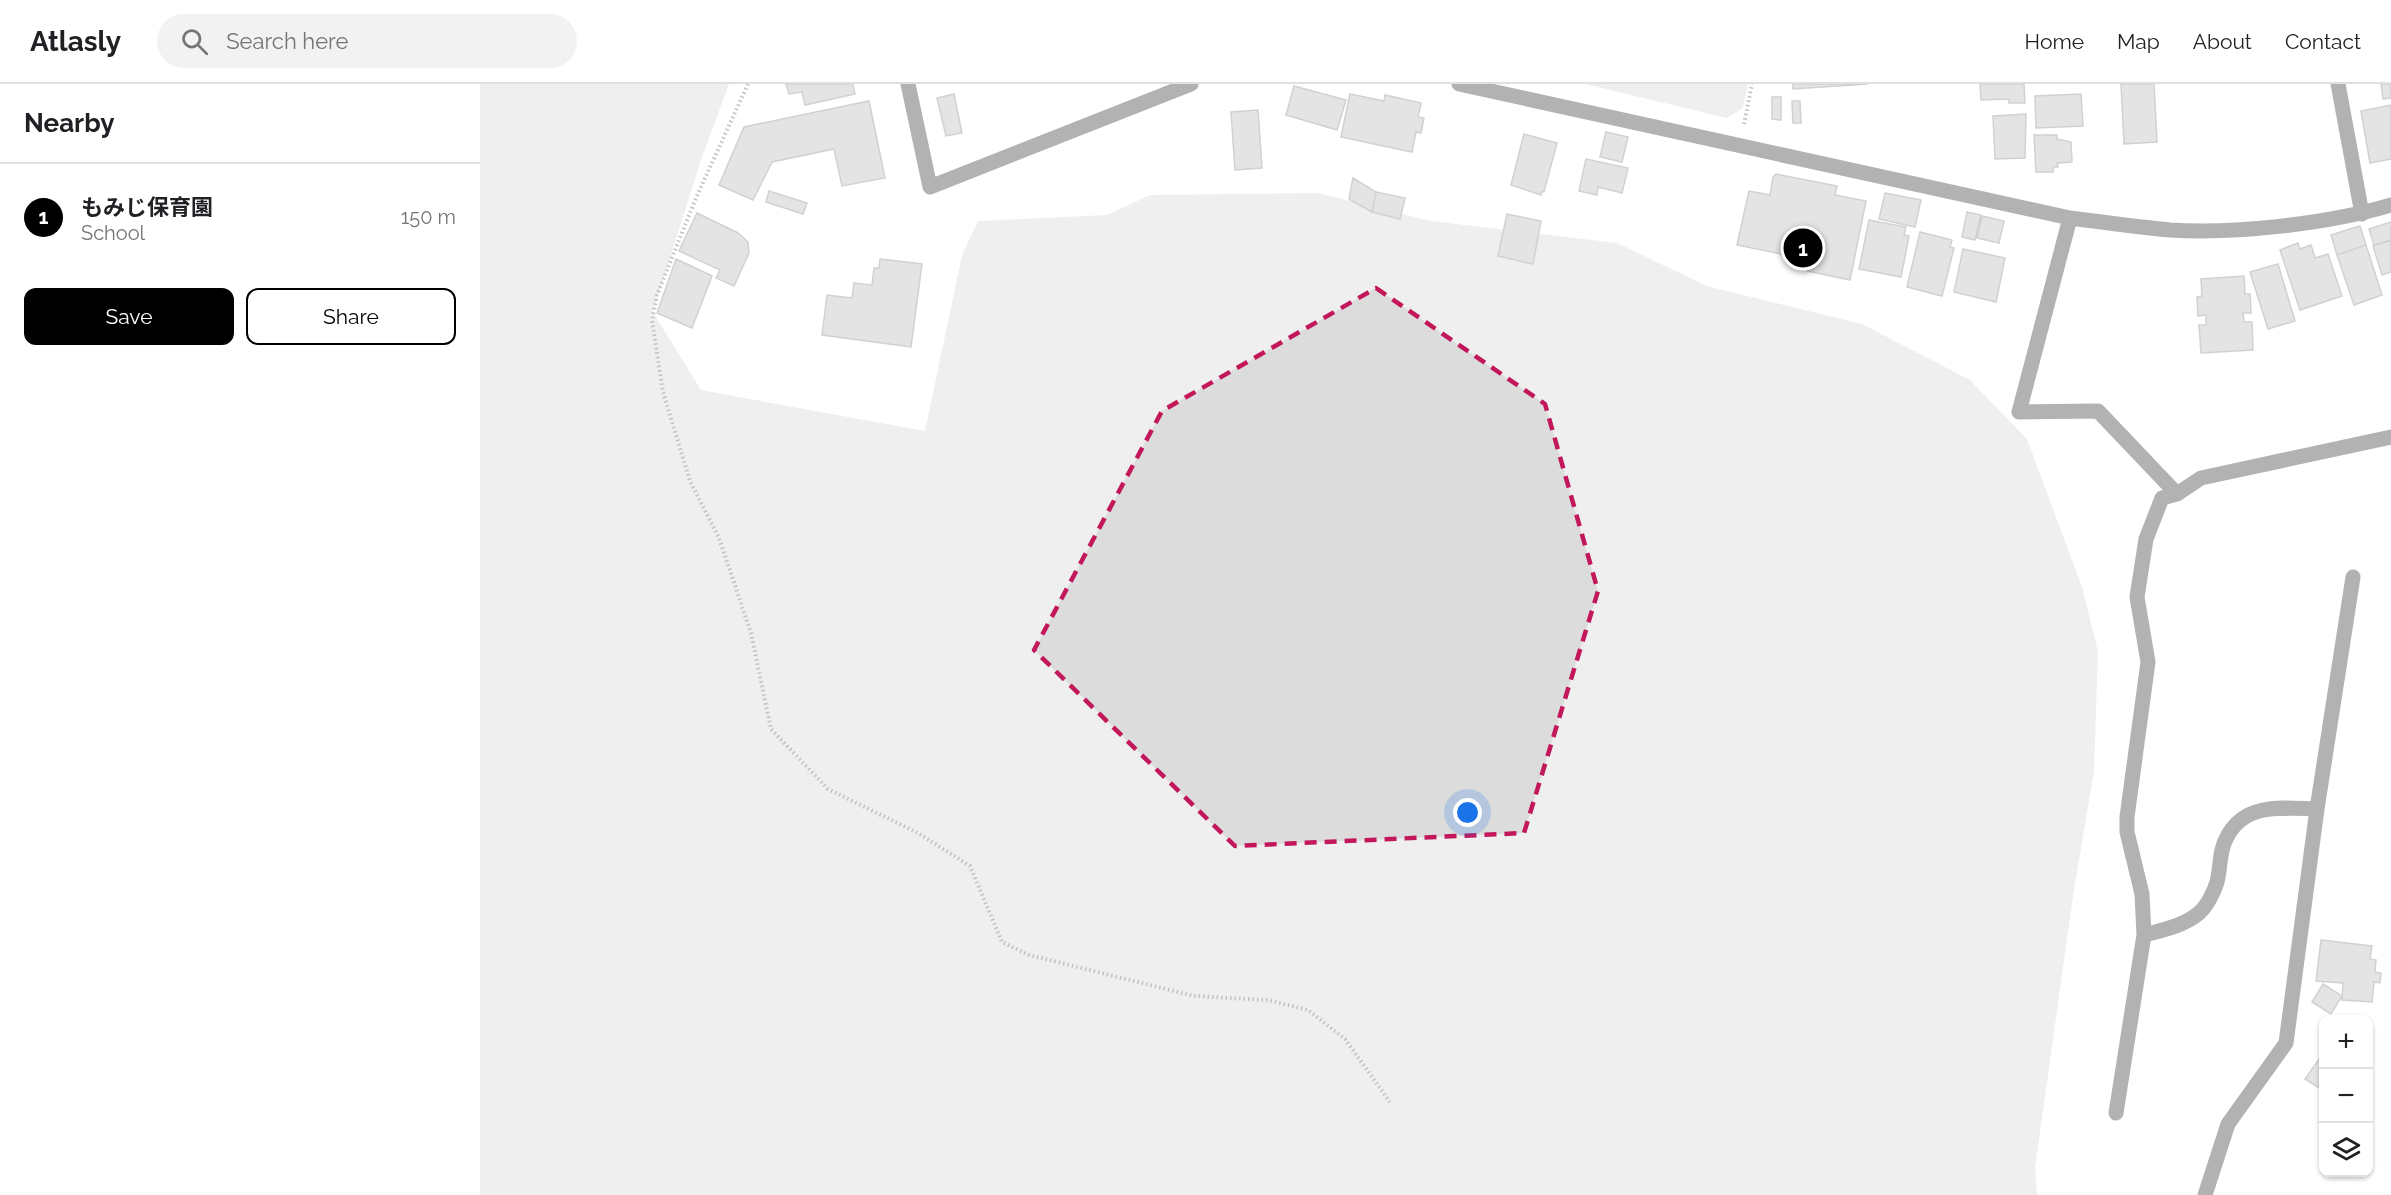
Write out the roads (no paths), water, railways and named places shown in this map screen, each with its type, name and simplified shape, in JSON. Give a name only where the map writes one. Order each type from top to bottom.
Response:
[{"type":"street","points":[[908,84],[930,187],[1191,84]]},
{"type":"street","points":[[1459,84],[1522,91],[1742,146],[2070,218],[2171,230],[2266,227],[2362,214],[2391,205]]},
{"type":"street","points":[[2338,84],[2362,214]]},
{"type":"street","points":[[2070,218],[2019,412],[2098,411],[2177,494]]},
{"type":"street","points":[[2116,1113],[2144,935],[2142,894],[2127,832],[2148,662],[2137,597],[2146,539],[2153,517],[2162,498],[2177,494],[2201,478],[2391,436]]},
{"type":"street","points":[[2205,1195],[2228,1124],[2286,1043],[2317,809],[2354,577]]},
{"type":"street","points":[[2144,935],[2177,926],[2200,913],[2215,888],[2227,837],[2245,815],[2253,811],[2273,808],[2317,809]]},
{"type":"place","name":"もみじ保育園","points":[[1803,248]]}]
